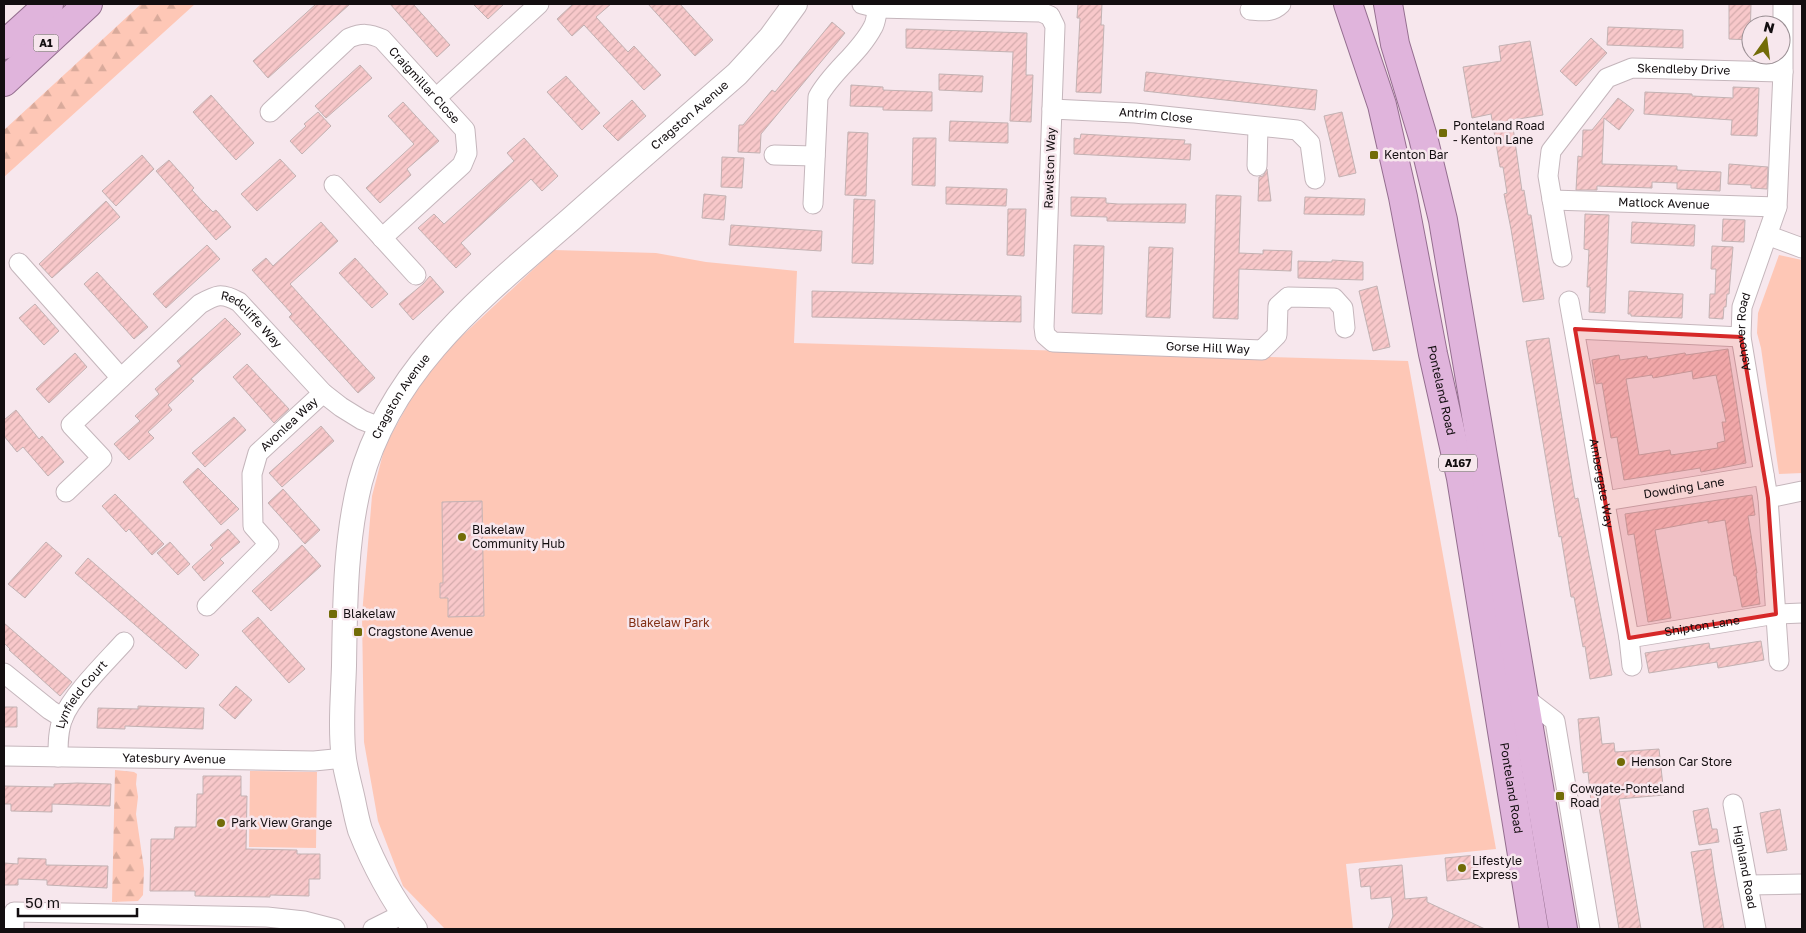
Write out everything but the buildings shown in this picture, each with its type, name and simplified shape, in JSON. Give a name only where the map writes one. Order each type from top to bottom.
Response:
[{"type":"highway","name":"A1","points":[[4,45],[48,4]]},
{"type":"highway","name":"A1","points":[[4,82],[88,4]]},
{"type":"highway","name":"Ponteland Road","points":[[1348,4],[1384,114],[1403,197],[1433,354],[1461,478],[1534,929]]},
{"type":"highway","name":"A167","points":[[1388,4],[1395,44],[1423,137],[1443,220],[1563,929]]},
{"type":"street","points":[[436,98],[539,4]]},
{"type":"street","name":"Cragston Avenue","points":[[409,922],[386,883],[360,828],[344,758],[342,715],[346,592],[350,541],[361,481],[380,427],[421,361],[440,340],[490,290],[737,74],[771,37],[795,4]]},
{"type":"street","points":[[1250,10],[1266,12],[1278,8],[1282,4]]},
{"type":"street","name":"Ashover Road","points":[[1779,661],[1768,498],[1741,337],[1742,307],[1777,207],[1783,72],[1783,4]]},
{"type":"street","points":[[813,204],[818,97],[824,85],[862,44],[874,26],[870,6],[1041,12],[1052,10]]},
{"type":"street","name":"Rawlston Way","points":[[1045,335],[1055,26],[1052,10]]},
{"type":"street","name":"Craigmillar Close","points":[[270,112],[349,38],[360,34],[370,34],[382,39],[465,130],[467,153],[462,165],[382,238]]},
{"type":"street","name":"Skendleby Drive","points":[[1552,200],[1548,176],[1551,151],[1607,78],[1632,68],[1783,72]]},
{"type":"street","name":"Antrim Close","points":[[1052,109],[1135,113],[1297,130],[1310,143],[1315,179]]},
{"type":"street","points":[[1257,166],[1258,127]]},
{"type":"street","points":[[774,155],[815,156]]},
{"type":"street","points":[[334,185],[416,275]]},
{"type":"street","points":[[1552,200],[1562,257]]},
{"type":"street","name":"Matlock Avenue","points":[[1552,200],[1777,207]]},
{"type":"street","points":[[1767,235],[1802,248]]},
{"type":"street","points":[[19,263],[121,378]]},
{"type":"street","name":"Redcliffe Way","points":[[66,492],[102,458],[71,426],[200,304],[215,296],[228,296],[239,302],[323,393],[362,420],[380,427]]},
{"type":"street","name":"Gorse Hill Way","points":[[1045,335],[1053,342],[1262,350],[1277,335],[1278,306],[1288,297],[1334,298],[1343,308],[1346,328]]},
{"type":"street","name":"Ambergate Way","points":[[1569,301],[1629,638],[1632,666]]},
{"type":"street","points":[[1575,329],[1741,337]]},
{"type":"street","name":"Avonlea Way","points":[[207,606],[269,544],[253,526],[252,474],[258,453],[323,393]]},
{"type":"street","name":"Dowding Lane","points":[[1605,501],[1764,475]]},
{"type":"street","points":[[1768,498],[1802,492]]},
{"type":"street","name":"Shipton Lane","points":[[1629,638],[1776,614],[1802,613]]},
{"type":"street","name":"Lynfield Court","points":[[58,757],[58,735],[63,718],[76,697],[124,642]]},
{"type":"street","points":[[4,673],[12,686],[63,718]]},
{"type":"street","points":[[1525,698],[1555,721],[1590,929]]},
{"type":"street","name":"Yatesbury Avenue","points":[[4,756],[314,761],[344,758]]},
{"type":"street","name":"Highland Road","points":[[1733,804],[1756,929]]},
{"type":"street","points":[[1748,885],[1802,884]]},
{"type":"street","points":[[14,929],[14,912],[206,922],[267,917],[304,921],[335,929]]},
{"type":"street","points":[[372,929],[409,922]]},
{"type":"highlighted area","points":[[1575,329],[1741,337],[1768,498],[1776,614],[1629,638]]},
{"type":"green space","points":[[141,4],[195,4],[4,177],[4,130]]},
{"type":"green space","name":"Blakelaw Park","points":[[554,250],[656,253],[706,262],[797,271],[794,343],[1408,361],[1496,849],[1346,864],[1353,929],[445,929],[403,886],[378,821],[364,742],[362,615],[372,496],[385,446],[423,377],[449,348]]},
{"type":"green space","points":[[1779,255],[1802,260],[1802,473],[1779,474],[1761,348],[1757,333],[1758,313]]},
{"type":"green space","points":[[115,770],[137,774],[138,797],[136,814],[144,869],[143,895],[138,901],[112,902]]},
{"type":"green space","points":[[250,771],[317,772],[316,848],[249,847]]},
{"type":"place","name":"Ponteland Road - Kenton Lane","points":[[1443,133]]},
{"type":"place","name":"Kenton Bar","points":[[1374,155]]},
{"type":"place","name":"Blakelaw Community Hub","points":[[462,537]]},
{"type":"place","name":"Blakelaw","points":[[333,614]]},
{"type":"place","name":"Cragstone Avenue","points":[[358,632]]},
{"type":"place","name":"Henson Car Store","points":[[1621,762]]},
{"type":"place","name":"Cowgate-Ponteland Road","points":[[1560,796]]},
{"type":"place","name":"Park View Grange","points":[[221,823]]},
{"type":"place","name":"Lifestyle Express","points":[[1462,868]]}]
